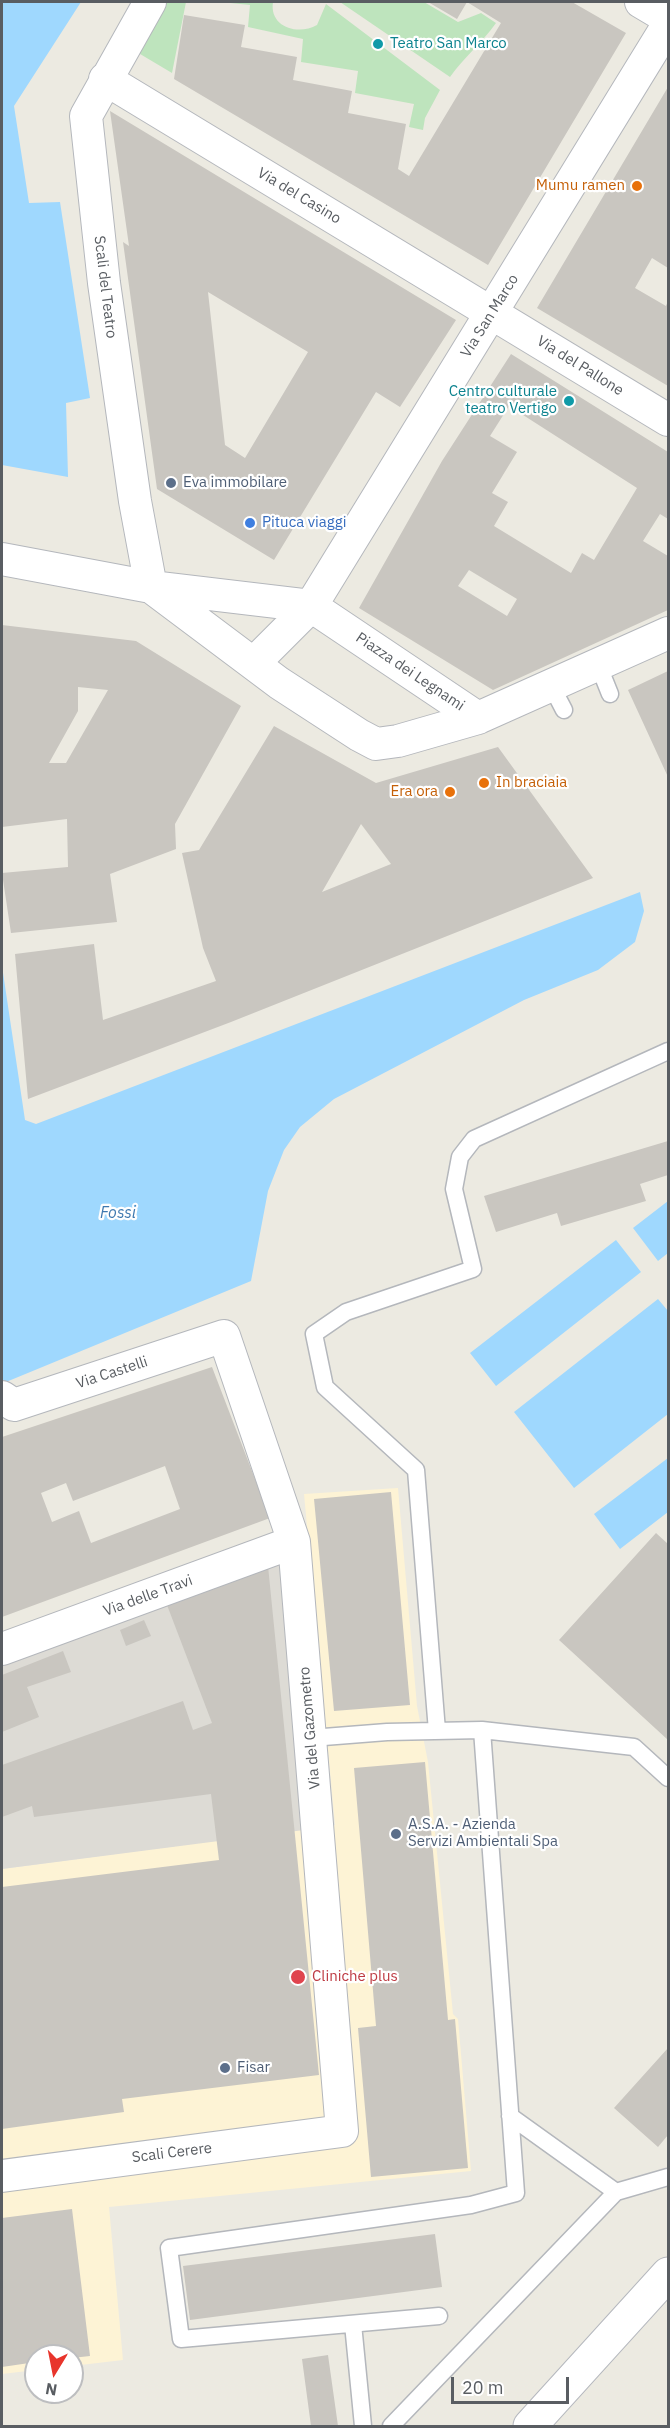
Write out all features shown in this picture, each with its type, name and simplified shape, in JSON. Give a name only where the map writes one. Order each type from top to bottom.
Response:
[{"type":"main road","points":[[530,2427],[669,2274]]},
{"type":"street","name":"Scali del Teatro","points":[[150,2],[86,116],[104,283],[135,501],[151,587]]},
{"type":"street","points":[[641,2],[669,18]]},
{"type":"street","name":"Via San Marco","points":[[311,606],[669,25]]},
{"type":"street","name":"Via del Casino","points":[[105,79],[492,312]]},
{"type":"street","name":"Via del Pallone","points":[[492,312],[669,420]]},
{"type":"street","name":"Piazza dei Legnami","points":[[2,559],[151,587],[311,606],[478,718]]},
{"type":"street","name":"Piazza dei Legnami","points":[[151,587],[279,682],[376,744],[398,741],[478,718]]},
{"type":"street","points":[[254,663],[311,606]]},
{"type":"street","points":[[478,718],[558,697],[598,664],[669,633]]},
{"type":"street","name":"Via Castelli","points":[[6,1403],[224,1336]]},
{"type":"street","name":"Via del Gazometro","points":[[224,1336],[294,1542],[342,2131]]},
{"type":"street","name":"Via delle Travi","points":[[2,1649],[294,1542]]},
{"type":"street","name":"Scali Cerere","points":[[2,2176],[342,2131]]},
{"type":"lane","points":[[598,664],[610,694]]},
{"type":"lane","points":[[437,1731],[416,1470],[325,1387],[314,1334],[346,1312],[473,1269],[454,1189],[460,1157],[474,1139],[669,1051]]},
{"type":"lane","points":[[439,2316],[181,2339],[169,2248],[471,2205],[516,2193],[482,1730]]},
{"type":"lane","points":[[311,1738],[482,1730],[633,1747],[669,1778]]},
{"type":"lane","points":[[510,2116],[616,2192]]},
{"type":"lane","points":[[391,2427],[616,2192],[669,2176]]},
{"type":"lane","points":[[353,2324],[363,2427]]},
{"type":"shaded area","points":[[398,1488],[417,1706],[428,1762],[453,2014],[458,2019],[471,2171],[109,2207],[123,2360],[84,2365],[84,2344],[24,2344],[24,2371],[2,2374],[2,1869],[335,1825],[304,1494]]},
{"type":"shaded area","points":[[283,1554],[304,1830],[2,1869],[2,1652]]},
{"type":"green space","points":[[164,2],[186,2],[172,73],[135,51]]},
{"type":"green space","points":[[221,2],[273,2],[273,11],[280,23],[286,27],[302,30],[317,25],[326,4],[440,90],[425,118],[423,130],[409,127],[414,104],[355,93],[358,71],[301,62],[303,39],[248,27],[250,5]]},
{"type":"green space","points":[[340,2],[424,2],[458,22],[481,13],[496,23],[450,77]]},
{"type":"water","points":[[2,2],[81,2],[14,106],[29,203],[60,202],[90,398],[66,403],[68,477],[2,465]]},
{"type":"water","name":"Fossi","points":[[640,892],[644,911],[635,942],[598,970],[524,1000],[334,1099],[300,1127],[284,1150],[268,1191],[251,1281],[6,1382],[2,1379],[2,966],[25,1120],[36,1124]]},
{"type":"water","points":[[668,1201],[668,1253],[658,1261],[633,1228]]},
{"type":"water","points":[[616,1240],[641,1272],[496,1386],[470,1353]]},
{"type":"water","points":[[658,1299],[668,1311],[668,1414],[574,1488],[514,1412]]},
{"type":"water","points":[[668,1458],[668,1512],[620,1549],[594,1514]]},
{"type":"building","points":[[428,2],[467,2],[457,19]]},
{"type":"building","points":[[467,2],[572,2],[626,33],[488,265],[174,79],[184,15],[245,25],[241,47],[297,57],[293,80],[352,91],[348,113],[406,124],[398,169],[409,176],[501,23]]},
{"type":"building","points":[[668,87],[668,268],[652,258],[635,288],[666,306],[668,301],[668,386],[537,308]]},
{"type":"building","points":[[110,111],[456,320],[400,407],[376,392],[274,560],[157,489],[123,242],[129,246]],"holes":[[[208,292],[308,352],[245,458],[225,445]]]},
{"type":"building","points":[[511,354],[668,452],[668,519],[660,514],[643,541],[668,556],[668,610],[493,690],[359,608],[442,461]],"holes":[[[509,406],[637,488],[594,560],[582,553],[571,573],[494,526],[508,502],[492,493],[517,452],[490,436]],[[469,570],[517,599],[507,616],[458,586]]]},
{"type":"building","points":[[2,625],[136,641],[241,706],[175,824],[176,849],[110,874],[117,922],[11,933],[2,873],[68,867],[67,819],[2,827]],"holes":[[[78,687],[108,690],[66,763],[49,763],[78,711]]]},
{"type":"building","points":[[668,671],[668,777],[628,690]]},
{"type":"building","points":[[274,726],[376,783],[498,747],[593,878],[231,1022],[28,1099],[15,954],[94,944],[103,1020],[216,981],[203,948],[182,853],[199,850]],"holes":[[[361,824],[391,864],[322,892]]]},
{"type":"building","points":[[668,1141],[668,1175],[640,1184],[646,1201],[561,1226],[557,1213],[496,1232],[484,1196]]},
{"type":"building","points":[[212,1367],[270,1518],[2,1617],[2,1437]],"holes":[[[165,1466],[180,1509],[91,1543],[79,1511],[52,1522],[41,1493],[66,1483],[73,1501]]]},
{"type":"building","points":[[391,1492],[410,1705],[334,1711],[314,1499]]},
{"type":"building","points":[[656,1533],[668,1544],[668,1740],[559,1640]]},
{"type":"building","points":[[268,1566],[319,2075],[122,2099],[124,2112],[2,2129],[2,1887],[219,1860],[211,1794],[34,1817],[32,1806],[2,1817],[2,1765],[183,1701],[193,1730],[212,1723],[167,1605]]},
{"type":"building","points":[[144,1620],[151,1636],[126,1646],[120,1630]]},
{"type":"building","points":[[63,1651],[71,1672],[27,1687],[39,1717],[2,1732],[2,1675]]},
{"type":"building","points":[[425,1762],[448,2020],[455,2019],[468,2168],[371,2177],[358,2028],[376,2026],[354,1768]]},
{"type":"building","points":[[668,2048],[668,2135],[658,2147],[614,2108]]},
{"type":"building","points":[[72,2209],[90,2356],[84,2357],[84,2344],[24,2344],[24,2364],[2,2367],[2,2218]]},
{"type":"building","points":[[435,2234],[442,2287],[190,2320],[183,2266]]},
{"type":"building","points":[[328,2355],[338,2426],[311,2426],[302,2359]]},
{"type":"place","name":"Teatro San Marco","points":[[378,44]]},
{"type":"place","name":"Mumu ramen","points":[[637,186]]},
{"type":"place","name":"Centro culturale teatro Vertigo","points":[[569,401]]},
{"type":"place","name":"Eva immobilare","points":[[171,483]]},
{"type":"place","name":"Pituca viaggi","points":[[250,523]]},
{"type":"place","name":"In braciaia","points":[[484,783]]},
{"type":"place","name":"Era ora","points":[[450,792]]},
{"type":"place","name":"A.S.A. - Azienda Servizi Ambientali Spa","points":[[396,1834]]},
{"type":"place","name":"Cliniche plus","points":[[298,1977]]},
{"type":"place","name":"Fisar","points":[[225,2068]]}]
